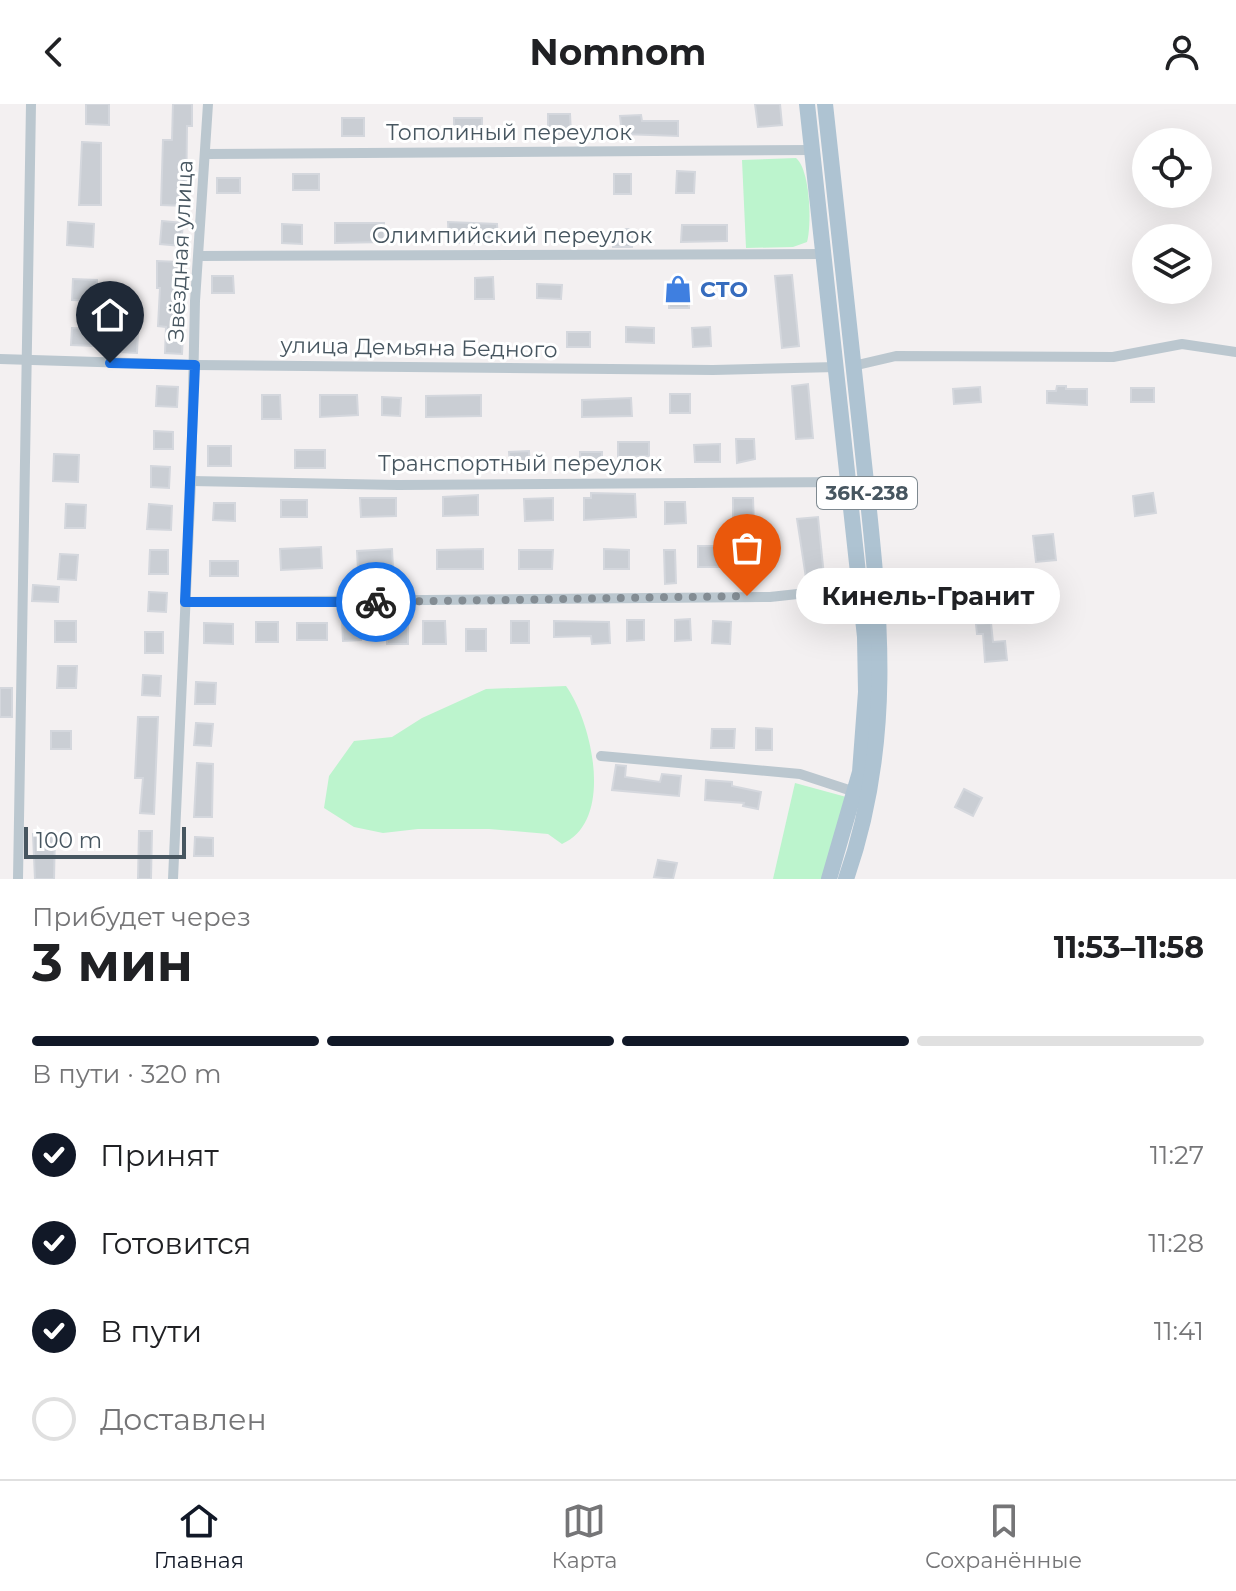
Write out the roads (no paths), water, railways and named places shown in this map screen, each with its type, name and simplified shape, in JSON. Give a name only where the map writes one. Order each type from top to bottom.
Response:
[{"type":"main road","points":[[807,104],[824,254],[845,366],[850,482],[862,587],[866,692],[860,772],[829,879]]},
{"type":"main road","name":"36К-238","points":[[825,104],[845,366],[877,596],[881,684],[877,752],[870,794],[846,879]]},
{"type":"street","points":[[18,879],[31,104]]},
{"type":"street","name":"Звёздная улица","points":[[173,879],[191,481],[195,301],[208,104]]},
{"type":"street","name":"Тополиный переулок","points":[[206,154],[812,150]]},
{"type":"street","name":"Олимпийский переулок","points":[[200,256],[824,254]]},
{"type":"street","name":"улица Демьяна Бедного","points":[[0,359],[195,365],[713,370],[845,366],[896,356],[1113,357],[1182,344],[1236,352]]},
{"type":"street","name":"Транспортный переулок","points":[[191,481],[398,485],[850,482]]},
{"type":"street","points":[[185,602],[770,597],[862,587]]},
{"type":"street","points":[[601,756],[800,774],[855,792]]},
{"type":"place","name":"СТО","points":[[678,289]]},
{"type":"place","name":"Кинель-Гранит","points":[[747,596]]}]
